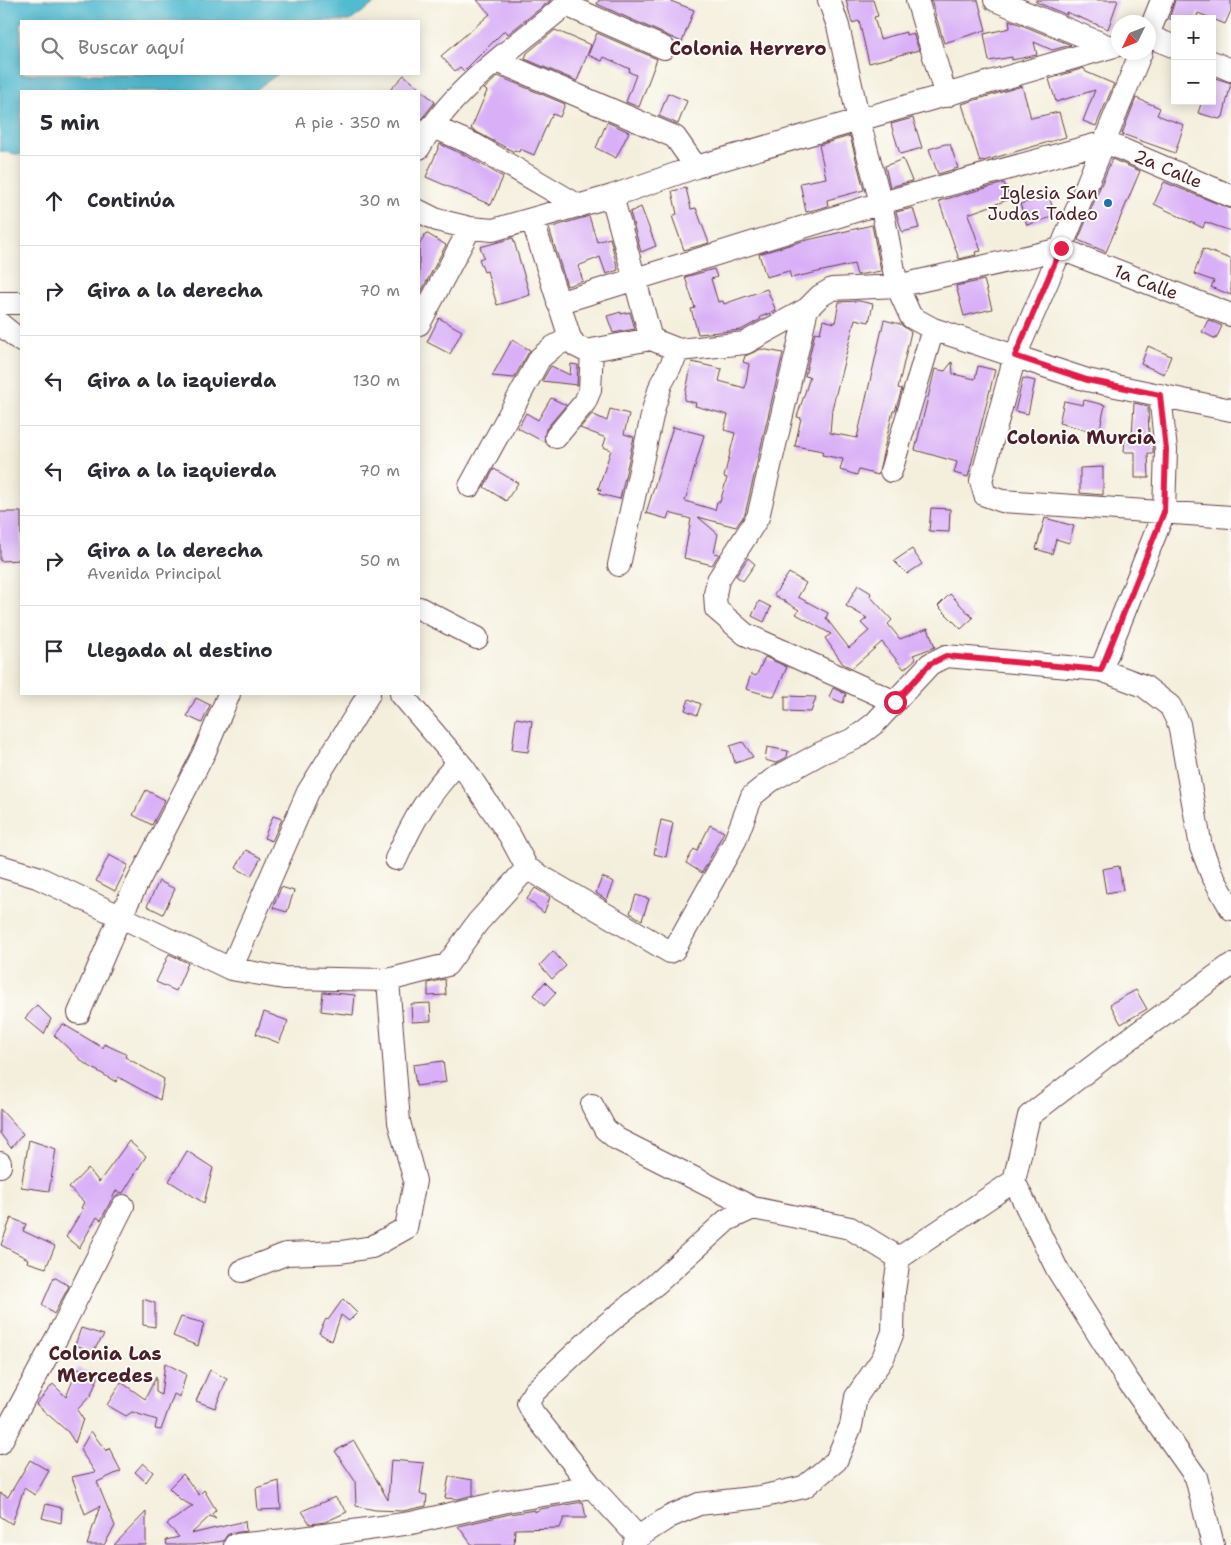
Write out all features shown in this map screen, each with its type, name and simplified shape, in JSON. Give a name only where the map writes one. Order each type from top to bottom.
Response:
[{"type":"street","points":[[829,0],[838,26],[859,121],[881,203],[897,286],[911,317],[933,329],[1087,380],[1231,410]]},
{"type":"street","points":[[917,0],[946,96]]},
{"type":"street","points":[[994,0],[1111,45]]},
{"type":"street","points":[[1156,15],[1162,0]]},
{"type":"street","points":[[420,146],[430,126],[460,92],[569,2],[664,48]]},
{"type":"street","points":[[1156,39],[1171,45]]},
{"type":"street","points":[[420,212],[437,220],[470,228],[493,230],[612,196],[696,167],[1111,47]]},
{"type":"street","points":[[1139,60],[1015,356],[981,481],[985,496],[1002,501],[1231,517]]},
{"type":"street","points":[[496,61],[676,137],[696,167]]},
{"type":"street","points":[[1216,64],[1231,70]]},
{"type":"street","points":[[430,126],[475,144],[579,206]]},
{"type":"street","points":[[558,303],[881,203],[1104,142]]},
{"type":"street","name":"2a Calle","points":[[1104,142],[1231,196]]},
{"type":"street","points":[[612,196],[637,278],[651,338]]},
{"type":"street","points":[[532,219],[570,338],[581,350],[592,350],[651,338],[679,350],[745,343],[808,310],[820,296],[832,289],[897,286],[1061,248]]},
{"type":"street","points":[[420,322],[470,228]]},
{"type":"street","name":"1a Calle","points":[[1061,248],[1231,315]]},
{"type":"street","points":[[0,303],[20,303]]},
{"type":"street","points":[[808,310],[758,517],[718,580],[715,594],[716,609],[746,634],[895,702]]},
{"type":"street","points":[[0,324],[20,341]]},
{"type":"street","points":[[891,471],[933,329]]},
{"type":"street","points":[[470,486],[540,358],[553,347],[570,338]]},
{"type":"street","points":[[556,437],[585,402],[590,390],[592,350]]},
{"type":"street","points":[[619,565],[654,406],[661,384],[679,350]]},
{"type":"street","points":[[1101,670],[1164,512],[1166,450],[1160,395]]},
{"type":"street","points":[[420,610],[477,638]]},
{"type":"street","points":[[402,695],[459,762],[510,836],[526,868],[670,952],[674,950],[693,918],[735,841],[752,796],[772,780],[854,739],[895,702],[930,664],[946,656],[1101,670],[1144,686],[1170,706],[1179,724],[1201,847],[1212,875],[1231,909]]},
{"type":"street","points":[[79,1013],[120,917],[205,750],[229,695]]},
{"type":"street","points":[[231,969],[308,792],[368,695]]},
{"type":"street","points":[[396,859],[415,817],[442,780],[459,762]]},
{"type":"street","points":[[0,866],[37,877],[231,969],[284,978],[388,980],[446,965],[478,922],[526,868]]},
{"type":"street","points":[[1214,1545],[1196,1477],[1126,1378],[1057,1269],[1014,1181],[1029,1116],[1109,1054],[1231,965]]},
{"type":"street","points":[[242,1271],[286,1254],[341,1252],[372,1247],[406,1228],[415,1181],[399,1122],[388,980]]},
{"type":"street","points":[[592,1105],[605,1129],[617,1139],[753,1208],[850,1228],[899,1258]]},
{"type":"street","points":[[753,1208],[727,1220],[656,1284],[602,1328],[534,1392],[528,1403],[533,1412],[636,1541],[669,1517],[699,1504],[760,1497],[804,1487],[836,1461],[851,1426],[856,1397],[883,1358],[893,1332],[894,1292],[899,1258],[1014,1181]]},
{"type":"street","points":[[0,1443],[64,1324],[123,1206]]},
{"type":"street","points":[[235,1545],[295,1542],[411,1523],[507,1501],[592,1487]]},
{"type":"water","points":[[0,0],[379,0],[351,20],[20,20],[20,75],[277,75],[255,90],[20,90],[20,155],[0,151]]},
{"type":"building","points":[[477,0],[551,0],[508,34],[505,30],[464,71],[460,67],[455,71],[441,56],[490,14]]},
{"type":"building","points":[[599,0],[668,0],[694,10],[682,42],[597,4]]},
{"type":"building","points":[[846,0],[873,0],[878,16],[874,17],[880,39],[906,32],[906,35],[913,33],[919,50],[869,63],[859,21],[852,23]]},
{"type":"building","points":[[931,0],[978,0],[986,30],[944,43]]},
{"type":"building","points":[[1036,0],[1118,0],[1113,15],[1111,15],[1108,29],[1036,2]]},
{"type":"building","points":[[1175,0],[1231,0],[1231,11],[1225,24],[1216,20],[1216,15],[1198,13],[1197,15],[1171,15],[1171,19],[1169,19]]},
{"type":"building","points":[[1009,20],[1071,45],[1052,50],[1034,42],[1037,55],[1012,60],[1012,57],[989,61],[984,34],[1010,28]]},
{"type":"building","points":[[555,30],[591,45],[577,81],[525,59],[527,53]]},
{"type":"building","points":[[597,33],[657,59],[639,107],[626,102],[636,75],[629,72],[630,69],[604,57],[602,61],[588,55]]},
{"type":"building","points":[[1084,68],[1086,72],[1114,84],[1096,126],[1083,121],[1095,90],[1056,102],[1049,79]]},
{"type":"building","points":[[404,75],[435,102],[420,121],[420,90],[390,90]]},
{"type":"building","points":[[498,76],[565,104],[560,117],[553,114],[549,120],[534,155],[520,149],[519,152],[514,150],[514,152],[471,129],[487,91],[484,89]]},
{"type":"building","points":[[1216,78],[1231,83],[1223,117],[1219,119],[1198,113],[1201,105],[1216,105]]},
{"type":"building","points":[[1022,86],[1031,118],[1059,112],[1066,137],[980,162],[962,104]]},
{"type":"building","points":[[668,93],[687,101],[678,124],[659,116]]},
{"type":"building","points":[[1136,98],[1160,108],[1157,115],[1184,125],[1175,153],[1122,134]]},
{"type":"building","points":[[913,118],[922,148],[900,154],[891,124]]},
{"type":"building","points":[[607,122],[629,132],[616,158],[596,148]]},
{"type":"building","points":[[850,136],[864,190],[827,200],[828,206],[806,212],[800,183],[826,178],[819,145]]},
{"type":"building","points":[[440,144],[469,157],[503,177],[491,205],[426,177]]},
{"type":"building","points":[[950,144],[958,168],[938,174],[929,149]]},
{"type":"building","points":[[903,159],[912,181],[890,187],[885,166]]},
{"type":"building","name":"Iglesia San Judas Tadeo","points":[[1112,159],[1140,171],[1106,252],[1078,240]]},
{"type":"building","points":[[1164,182],[1231,209],[1231,231],[1205,222],[1203,228],[1154,204]]},
{"type":"building","points":[[1004,183],[1010,199],[968,214],[981,251],[975,252],[976,255],[959,259],[939,201]]},
{"type":"building","points":[[686,188],[691,209],[696,208],[709,243],[684,250],[672,216],[677,214],[672,191]]},
{"type":"building","points":[[1049,196],[1055,216],[1027,225],[1020,204]]},
{"type":"building","points":[[641,207],[656,246],[641,252],[630,212]]},
{"type":"building","points":[[913,208],[919,228],[902,232],[896,212]]},
{"type":"building","points":[[589,216],[597,242],[610,238],[618,270],[606,274],[600,257],[578,266],[583,281],[567,286],[549,228]]},
{"type":"building","points":[[872,225],[881,271],[857,275],[854,264],[791,278],[789,271],[766,277],[759,254],[799,242]]},
{"type":"building","points":[[426,233],[446,245],[420,294],[420,243]]},
{"type":"building","points":[[513,238],[530,295],[497,305],[487,271],[484,272],[479,259],[484,257],[480,247]]},
{"type":"building","points":[[1203,249],[1231,259],[1231,295],[1211,287],[1214,281],[1194,274]]},
{"type":"building","points":[[714,269],[717,277],[711,279],[718,302],[723,301],[724,304],[767,289],[776,311],[760,317],[761,319],[741,330],[698,334],[691,309],[695,308],[685,277]]},
{"type":"building","points":[[984,280],[992,309],[964,316],[956,286]]},
{"type":"building","points":[[859,301],[873,304],[869,322],[855,319],[832,409],[830,433],[857,438],[884,320],[900,324],[911,332],[898,388],[902,389],[895,411],[893,411],[878,475],[859,470],[857,475],[840,470],[843,459],[822,455],[823,451],[795,446],[801,418],[797,417],[810,377],[805,376],[815,332],[820,333],[823,320],[835,323],[839,302]]},
{"type":"building","points":[[621,312],[621,314],[630,312],[635,329],[613,333],[607,316]]},
{"type":"building","points":[[439,318],[462,331],[450,354],[427,342]]},
{"type":"building","points":[[1208,320],[1222,326],[1216,339],[1202,332]]},
{"type":"building","points":[[512,340],[530,350],[514,378],[492,376]]},
{"type":"building","points":[[1148,346],[1171,356],[1164,374],[1141,364]]},
{"type":"building","points":[[761,349],[783,353],[745,514],[736,527],[698,517],[718,534],[714,553],[719,554],[712,565],[684,558],[691,519],[669,513],[667,519],[646,513],[673,427],[704,435],[685,501],[715,510],[717,502],[720,502],[727,478],[724,477],[735,433],[724,430],[728,415],[695,406],[696,403],[684,400],[692,362],[722,369],[719,381],[745,388],[749,364],[743,362],[745,356]]},
{"type":"building","points":[[952,362],[953,374],[975,379],[978,366],[995,370],[968,477],[954,473],[957,462],[915,450],[935,369],[945,371]]},
{"type":"building","points":[[571,364],[578,365],[577,385],[542,381],[551,366],[570,375]]},
{"type":"building","points":[[1023,378],[1035,381],[1028,414],[1015,411]]},
{"type":"building","points":[[551,398],[566,405],[546,429],[544,442],[518,428],[526,413],[538,420]]},
{"type":"building","points":[[1084,400],[1105,405],[1099,433],[1059,423],[1064,401],[1083,405]]},
{"type":"building","points":[[1134,403],[1148,406],[1149,438],[1152,438],[1153,450],[1153,453],[1148,453],[1149,478],[1135,478],[1135,452],[1124,452],[1125,437],[1132,437]]},
{"type":"building","points":[[610,409],[629,414],[624,434],[634,437],[620,499],[599,494],[601,490],[598,489],[611,450],[603,447],[606,438],[580,428],[592,414],[607,421]]},
{"type":"building","points":[[1103,467],[1103,495],[1080,493],[1080,468]]},
{"type":"building","points":[[494,469],[518,483],[506,501],[484,487]]},
{"type":"building","points":[[931,508],[950,509],[949,532],[929,531]]},
{"type":"building","points":[[0,512],[20,512],[20,560],[0,561]]},
{"type":"building","points":[[1045,518],[1074,526],[1069,543],[1056,539],[1052,554],[1036,549]]},
{"type":"building","points":[[912,549],[922,564],[907,574],[894,561]]},
{"type":"building","points":[[748,558],[755,564],[743,581],[736,576]]},
{"type":"building","points":[[789,573],[806,583],[798,597],[828,613],[826,618],[849,648],[869,631],[861,623],[867,618],[846,606],[858,585],[871,593],[870,596],[892,620],[888,624],[900,639],[928,628],[935,647],[913,655],[916,659],[904,669],[882,642],[852,668],[843,664],[825,638],[831,634],[796,614],[799,610],[774,595]]},
{"type":"building","points":[[950,594],[973,618],[961,629],[938,606]]},
{"type":"building","points":[[759,601],[771,607],[764,622],[752,616]]},
{"type":"building","points":[[765,657],[787,667],[774,697],[746,689],[751,674],[756,676]]},
{"type":"building","points":[[833,688],[846,694],[843,703],[829,697]]},
{"type":"building","points":[[785,696],[816,697],[811,712],[785,711]]},
{"type":"building","points":[[196,698],[210,705],[202,723],[187,716]]},
{"type":"building","points":[[689,699],[701,704],[697,715],[685,710]]},
{"type":"building","points":[[516,718],[532,721],[528,752],[512,750]]},
{"type":"building","points":[[743,742],[753,757],[735,763],[730,746]]},
{"type":"building","points":[[767,747],[788,751],[787,757],[776,763],[765,760]]},
{"type":"building","points":[[146,790],[165,800],[152,825],[133,815]]},
{"type":"building","points":[[273,816],[282,819],[272,841],[264,838]]},
{"type":"building","points":[[661,820],[673,823],[666,857],[654,854]]},
{"type":"building","points":[[710,825],[724,832],[702,873],[686,863],[694,849],[697,851]]},
{"type":"building","points":[[246,850],[261,858],[251,876],[236,868]]},
{"type":"building","points":[[109,855],[128,865],[115,891],[96,881]]},
{"type":"building","points":[[1119,866],[1123,890],[1106,893],[1102,869]]},
{"type":"building","points":[[602,877],[614,882],[607,900],[596,893]]},
{"type":"building","points":[[159,881],[175,889],[163,914],[147,906]]},
{"type":"building","points":[[281,887],[294,891],[287,912],[273,908]]},
{"type":"building","points":[[535,888],[550,897],[544,913],[527,899]]},
{"type":"building","points":[[636,895],[649,899],[642,920],[630,913]]},
{"type":"building","points":[[553,951],[566,966],[552,979],[540,965]]},
{"type":"building","points":[[169,954],[188,963],[176,991],[156,982]]},
{"type":"building","points":[[445,979],[446,995],[428,996],[428,983]]},
{"type":"building","points":[[545,982],[556,993],[544,1006],[534,995]]},
{"type":"building","points":[[1136,990],[1147,1009],[1121,1024],[1110,1004]]},
{"type":"building","points":[[323,992],[355,995],[353,1015],[321,1011]]},
{"type":"building","points":[[430,1003],[431,1021],[412,1022],[411,1004]]},
{"type":"building","points":[[37,1005],[51,1019],[44,1034],[25,1018]]},
{"type":"building","points":[[264,1012],[288,1021],[279,1043],[256,1034]]},
{"type":"building","points":[[63,1024],[103,1048],[104,1044],[126,1054],[125,1057],[164,1079],[160,1100],[118,1077],[116,1082],[84,1063],[54,1035]]},
{"type":"building","points":[[443,1061],[446,1082],[416,1086],[413,1065]]},
{"type":"building","points":[[0,1109],[23,1134],[11,1148],[0,1133]]},
{"type":"building","points":[[29,1140],[56,1149],[49,1191],[21,1187]]},
{"type":"building","points":[[129,1141],[146,1156],[123,1193],[116,1191],[101,1220],[97,1217],[79,1248],[66,1237],[83,1209],[81,1208],[84,1202],[69,1188],[88,1168],[99,1182]]},
{"type":"building","points":[[187,1151],[213,1168],[204,1203],[169,1181]]},
{"type":"building","points":[[11,1218],[26,1224],[23,1231],[55,1246],[46,1268],[27,1262],[28,1259],[1,1245]]},
{"type":"building","points":[[54,1277],[69,1286],[54,1314],[42,1305]]},
{"type":"building","points":[[143,1299],[155,1303],[155,1327],[143,1325]]},
{"type":"building","points":[[343,1299],[357,1313],[349,1321],[341,1315],[332,1341],[319,1333],[326,1319],[328,1320]]},
{"type":"building","points":[[181,1317],[204,1323],[198,1346],[173,1336]]},
{"type":"building","points":[[81,1328],[104,1335],[93,1351],[75,1345]]},
{"type":"building","points":[[165,1363],[186,1374],[180,1397],[174,1394],[161,1430],[155,1429],[157,1420],[132,1412],[126,1416],[107,1405],[121,1382],[145,1399],[156,1377],[156,1392],[161,1395]]},
{"type":"building","points":[[78,1368],[98,1377],[91,1395],[77,1410],[83,1419],[75,1443],[68,1432],[36,1404],[53,1384],[66,1397]]},
{"type":"building","points":[[210,1370],[227,1379],[215,1408],[196,1401]]},
{"type":"building","points":[[91,1431],[106,1451],[109,1448],[121,1471],[97,1482],[115,1526],[104,1545],[87,1545],[100,1506],[85,1514],[72,1477],[95,1472],[80,1450]]},
{"type":"building","points":[[354,1441],[388,1500],[391,1460],[424,1463],[420,1494],[427,1495],[426,1506],[403,1511],[375,1510],[356,1506],[355,1481],[335,1451]]},
{"type":"building","points":[[30,1460],[49,1471],[35,1495],[24,1488],[12,1524],[0,1516],[0,1493],[8,1497]]},
{"type":"building","points":[[143,1463],[153,1472],[146,1482],[135,1472]]},
{"type":"building","points":[[183,1474],[199,1495],[204,1490],[216,1510],[212,1514],[216,1519],[210,1516],[191,1534],[245,1521],[246,1531],[228,1534],[223,1541],[194,1545],[167,1545],[166,1540],[179,1537],[167,1524],[193,1506],[181,1500],[169,1488]]},
{"type":"building","points":[[449,1476],[473,1480],[473,1495],[458,1499],[445,1498]]},
{"type":"building","points":[[279,1481],[281,1509],[258,1510],[256,1488]]},
{"type":"building","points":[[335,1497],[347,1512],[325,1522],[310,1524],[302,1511]]},
{"type":"building","points":[[583,1502],[586,1518],[564,1518],[560,1528],[515,1529],[514,1545],[472,1545],[458,1526],[510,1514],[535,1510],[535,1512],[540,1509]]},
{"type":"building","points":[[46,1504],[62,1508],[61,1523],[42,1518]]},
{"type":"building","points":[[146,1512],[146,1545],[114,1545]]},
{"type":"place","name":"Iglesia San Judas Tadeo","points":[[1108,203]]},
{"type":"district","name":"Colonia Herrero","points":[[748,48]]},
{"type":"district","name":"Colonia Murcia","points":[[1081,437]]},
{"type":"district","name":"Colonia Las Mercedes","points":[[105,1364]]},
{"type":"route","points":[[895,702],[930,664],[946,656],[1101,670],[1123,620],[1164,512],[1166,450],[1160,395],[1087,380],[1015,356],[1061,248]]}]
